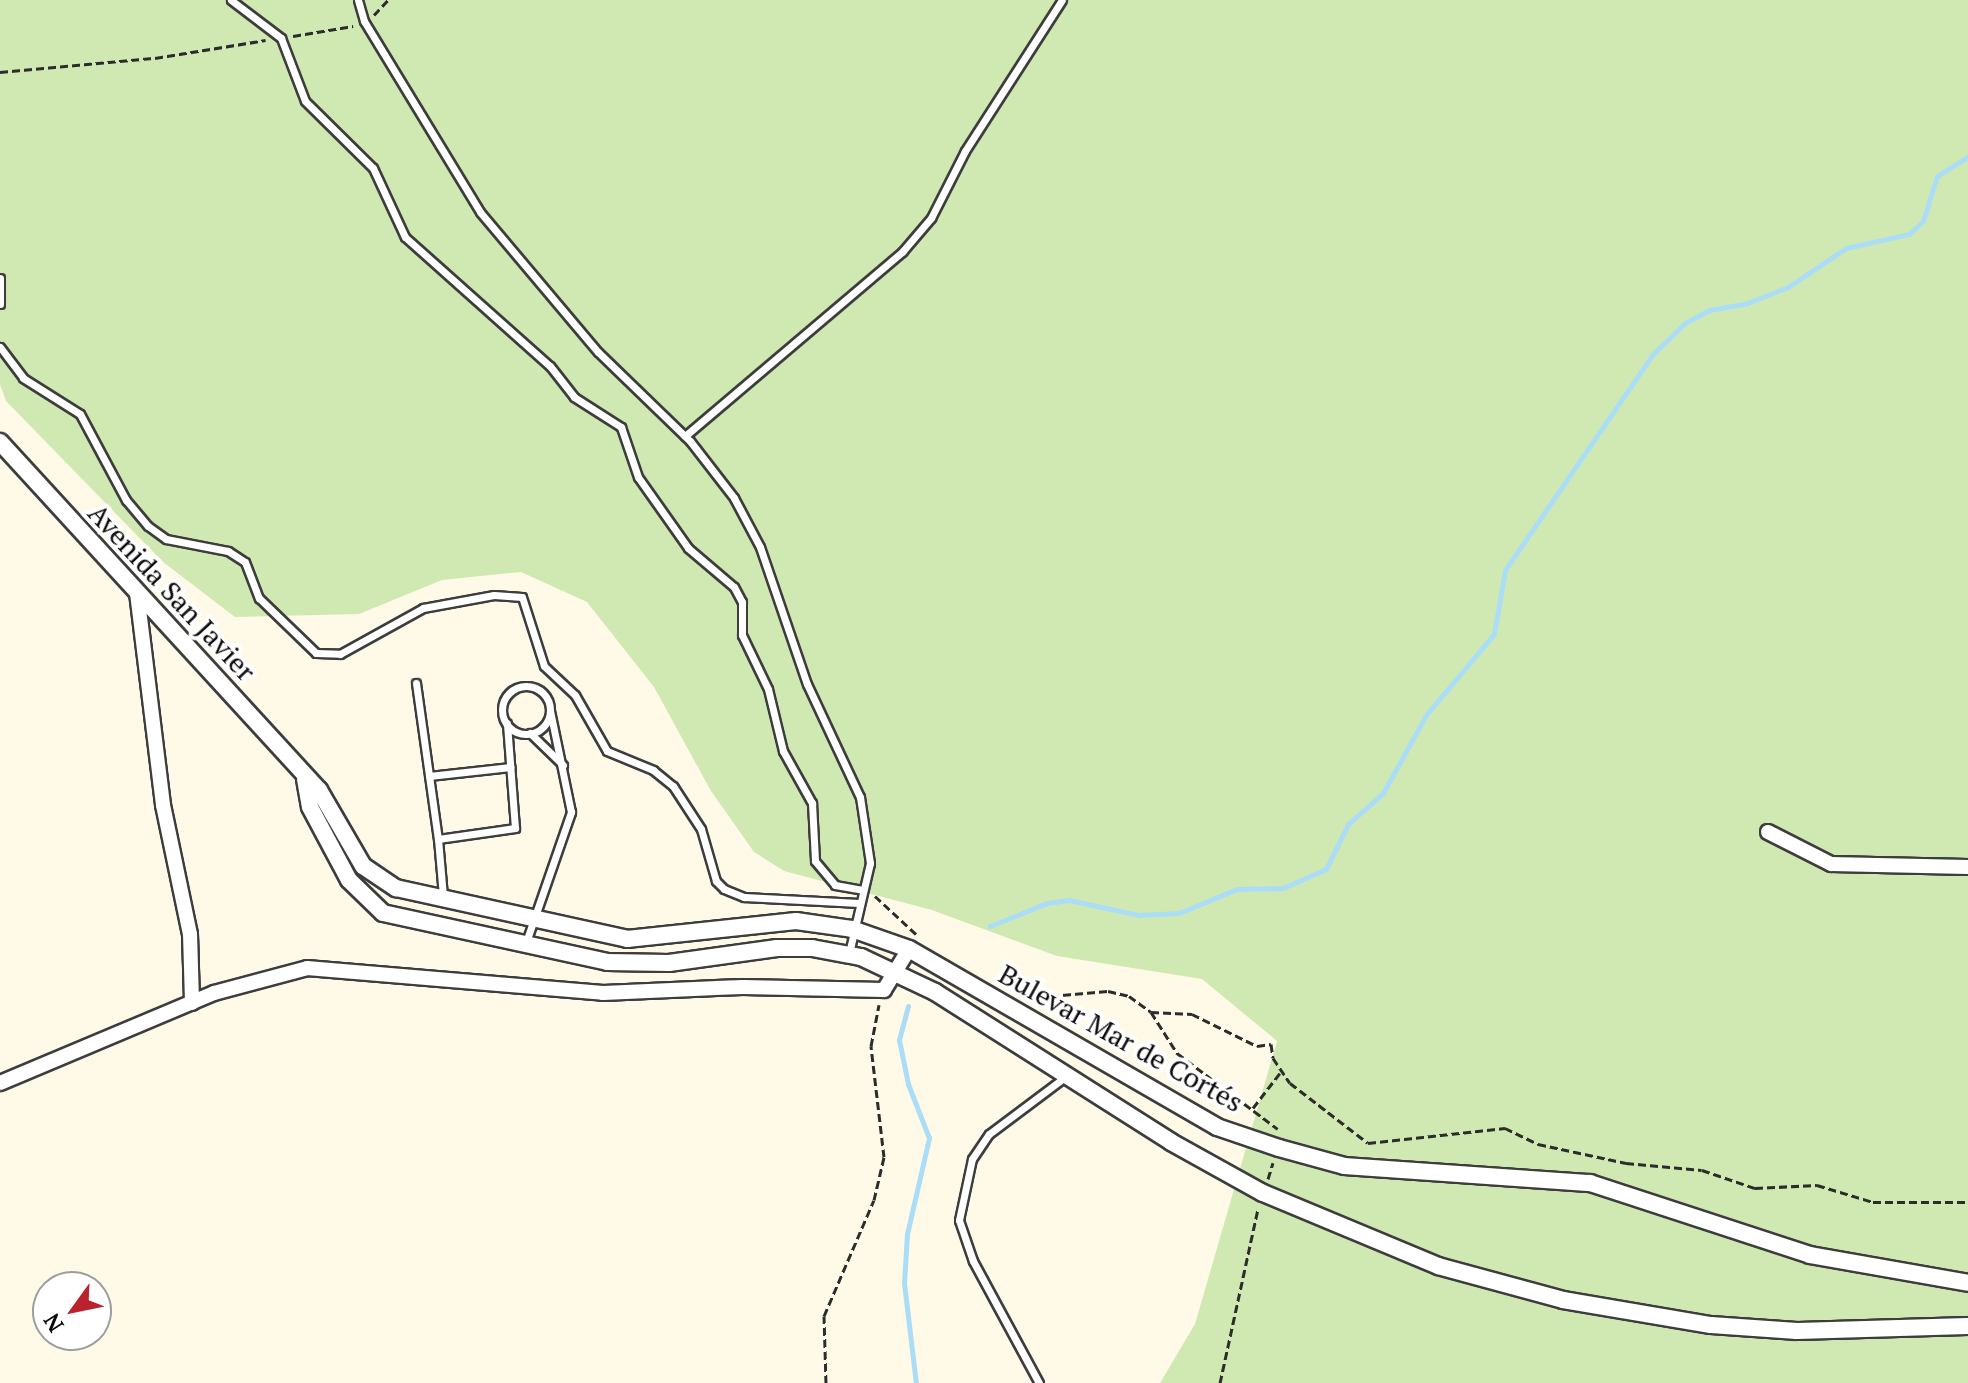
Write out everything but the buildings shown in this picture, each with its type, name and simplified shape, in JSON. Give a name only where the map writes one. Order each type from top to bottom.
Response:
[{"type":"street","name":"Avenida San Javier","points":[[0,442],[305,779]]},
{"type":"street","points":[[137,593],[161,792],[190,934],[192,1003]]},
{"type":"street","points":[[305,779],[310,807],[362,897],[394,917],[467,928],[525,945],[607,962],[649,964],[777,948],[849,953],[895,971],[1263,1193],[1438,1266],[1606,1309],[1797,1331],[1968,1326]]},
{"type":"street","name":"Bulevar Mar de Cortés","points":[[305,779],[326,799],[352,850],[378,879],[396,888],[627,939],[796,921],[852,929],[909,949],[1217,1127],[1279,1148],[1345,1166],[1590,1183],[1810,1255],[1968,1283]]},
{"type":"street","points":[[1768,832],[1831,864],[1968,867]]},
{"type":"street","points":[[362,897],[378,879]]},
{"type":"street","points":[[0,1083],[258,978],[307,968],[603,993],[690,994],[743,987],[884,990],[909,949]]},
{"type":"street","points":[[1067,1076],[1088,1055]]},
{"type":"lane","points":[[231,0],[281,38],[305,101],[373,168],[405,237],[550,366],[574,397],[621,427],[638,477],[688,548],[740,594],[742,635],[768,689],[783,751],[812,803],[815,861],[835,885],[863,890]]},
{"type":"lane","points":[[358,0],[364,21],[480,212],[551,301],[685,436],[734,498],[760,547],[807,684],[860,797],[870,863],[852,929],[849,953]]},
{"type":"lane","points":[[685,436],[902,252],[931,218],[965,151],[1062,0]]},
{"type":"lane","points":[[0,278],[0,304]]},
{"type":"lane","points":[[0,347],[23,378],[80,414],[119,489],[148,526],[166,539],[228,551],[245,562],[259,598],[316,653],[340,654],[423,608],[494,595],[522,597],[544,666],[575,695],[607,751],[653,770],[673,786],[701,829],[716,881],[724,889],[744,897],[859,903]]},
{"type":"lane","points":[[416,683],[443,897]]},
{"type":"lane","points":[[438,839],[515,828],[504,702],[520,687],[541,691],[550,711],[570,790],[568,833],[525,945]]},
{"type":"lane","points":[[530,733],[545,725],[550,711]]},
{"type":"lane","points":[[507,723],[530,733],[564,766]]},
{"type":"lane","points":[[429,776],[511,767]]},
{"type":"lane","points":[[1039,1383],[973,1261],[959,1220],[972,1159],[989,1134],[1067,1076]]},
{"type":"path","points":[[0,72],[155,58],[281,38],[364,21],[385,8],[388,0]]},
{"type":"path","points":[[826,1383],[824,1316],[874,1200],[884,1157],[871,1046],[884,990]]},
{"type":"path","points":[[1016,997],[1108,991],[1129,996],[1151,1012],[1177,1053],[1279,1130],[1279,1148],[1263,1193],[1220,1383]]},
{"type":"path","points":[[1151,1012],[1192,1014],[1257,1046],[1271,1044],[1281,1073],[1368,1143],[1505,1128],[1538,1144],[1626,1163],[1702,1170],[1755,1188],[1817,1185],[1873,1202],[1968,1202]]},
{"type":"path","points":[[1253,1108],[1281,1073]]},
{"type":"green space","points":[[0,0],[1968,0],[1968,1383],[1160,1383],[1195,1324],[1277,1041],[1202,979],[1057,956],[932,910],[784,871],[754,852],[711,791],[654,687],[587,602],[521,572],[442,580],[359,614],[235,617],[163,562],[6,401],[0,384]]},
{"type":"waterway","points":[[990,926],[1047,903],[1069,900],[1139,915],[1179,913],[1237,889],[1283,888],[1326,869],[1348,824],[1383,793],[1426,715],[1494,634],[1505,570],[1653,354],[1685,323],[1709,310],[1747,303],[1788,287],[1846,248],[1909,234],[1923,221],[1937,176],[1968,157]]},
{"type":"waterway","points":[[908,1006],[899,1040],[908,1084],[929,1138],[907,1234],[904,1283],[916,1383]]}]
